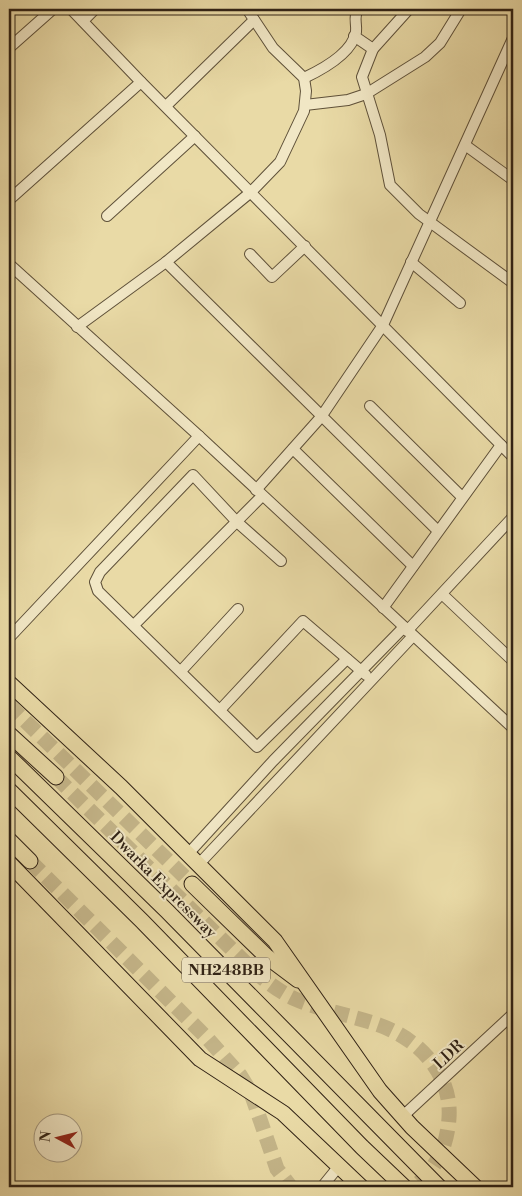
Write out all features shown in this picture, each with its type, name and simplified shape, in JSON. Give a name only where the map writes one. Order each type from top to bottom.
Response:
[{"type":"highway","points":[[9,683],[121,787],[275,941],[372,1080],[402,1116],[475,1187]]},
{"type":"highway","points":[[9,734],[56,777]]},
{"type":"highway","name":"Dwarka Expressway","points":[[9,757],[167,911],[439,1187]]},
{"type":"highway","name":"NH248BB","points":[[9,790],[142,921],[362,1147],[404,1187]]},
{"type":"highway","points":[[9,840],[30,862]]},
{"type":"highway","points":[[9,863],[200,1059],[283,1113],[339,1166],[353,1185]]},
{"type":"highway","points":[[192,884],[266,956],[308,988]]},
{"type":"street","points":[[9,48],[53,9]]},
{"type":"street","points":[[71,9],[513,457]]},
{"type":"street","points":[[83,21],[95,9]]},
{"type":"street","points":[[77,327],[166,262],[251,192],[280,162],[306,105],[304,78],[273,48],[247,9]]},
{"type":"street","points":[[304,78],[328,66],[350,44],[354,36],[355,16],[358,9]]},
{"type":"street","points":[[409,9],[373,49],[362,77],[378,127],[390,185],[419,214],[430,220],[513,283]]},
{"type":"street","points":[[306,105],[348,100],[366,94],[426,57],[440,43],[461,9]]},
{"type":"street","points":[[166,106],[254,20]]},
{"type":"street","points":[[354,36],[373,49]]},
{"type":"street","points":[[134,625],[237,522],[293,449],[322,417],[383,325],[512,45]]},
{"type":"street","points":[[9,200],[141,82]]},
{"type":"street","points":[[107,216],[195,136]]},
{"type":"street","points":[[465,146],[513,180]]},
{"type":"street","points":[[250,254],[272,277],[305,246]]},
{"type":"street","points":[[166,262],[438,531]]},
{"type":"street","points":[[411,262],[460,303]]},
{"type":"street","points":[[9,264],[199,436],[513,728]]},
{"type":"street","points":[[370,406],[462,497]]},
{"type":"street","points":[[9,638],[199,436]]},
{"type":"street","points":[[383,608],[501,445]]},
{"type":"street","points":[[293,449],[413,566]]},
{"type":"street","points":[[281,561],[237,522],[193,476],[100,572],[95,582],[98,591],[257,747],[346,659]]},
{"type":"street","points":[[193,859],[371,680],[408,631],[513,517]]},
{"type":"street","points":[[442,594],[513,662]]},
{"type":"street","points":[[181,671],[238,609]]},
{"type":"street","points":[[220,710],[303,621],[371,680]]},
{"type":"street","points":[[193,859],[274,761],[362,672],[408,631]]},
{"type":"street","name":"LDR","points":[[402,1116],[513,1014]]},
{"type":"street","points":[[322,1187],[339,1166]]},
{"type":"tunnel","points":[[9,705],[192,884]]},
{"type":"tunnel","points":[[56,777],[254,971],[269,983],[289,996],[305,1003],[394,1031],[420,1049],[430,1060],[439,1073],[445,1087],[448,1102],[448,1129],[439,1157],[428,1173],[414,1187]]},
{"type":"tunnel","points":[[30,861],[208,1039],[240,1075],[251,1093],[277,1169],[291,1187]]}]
